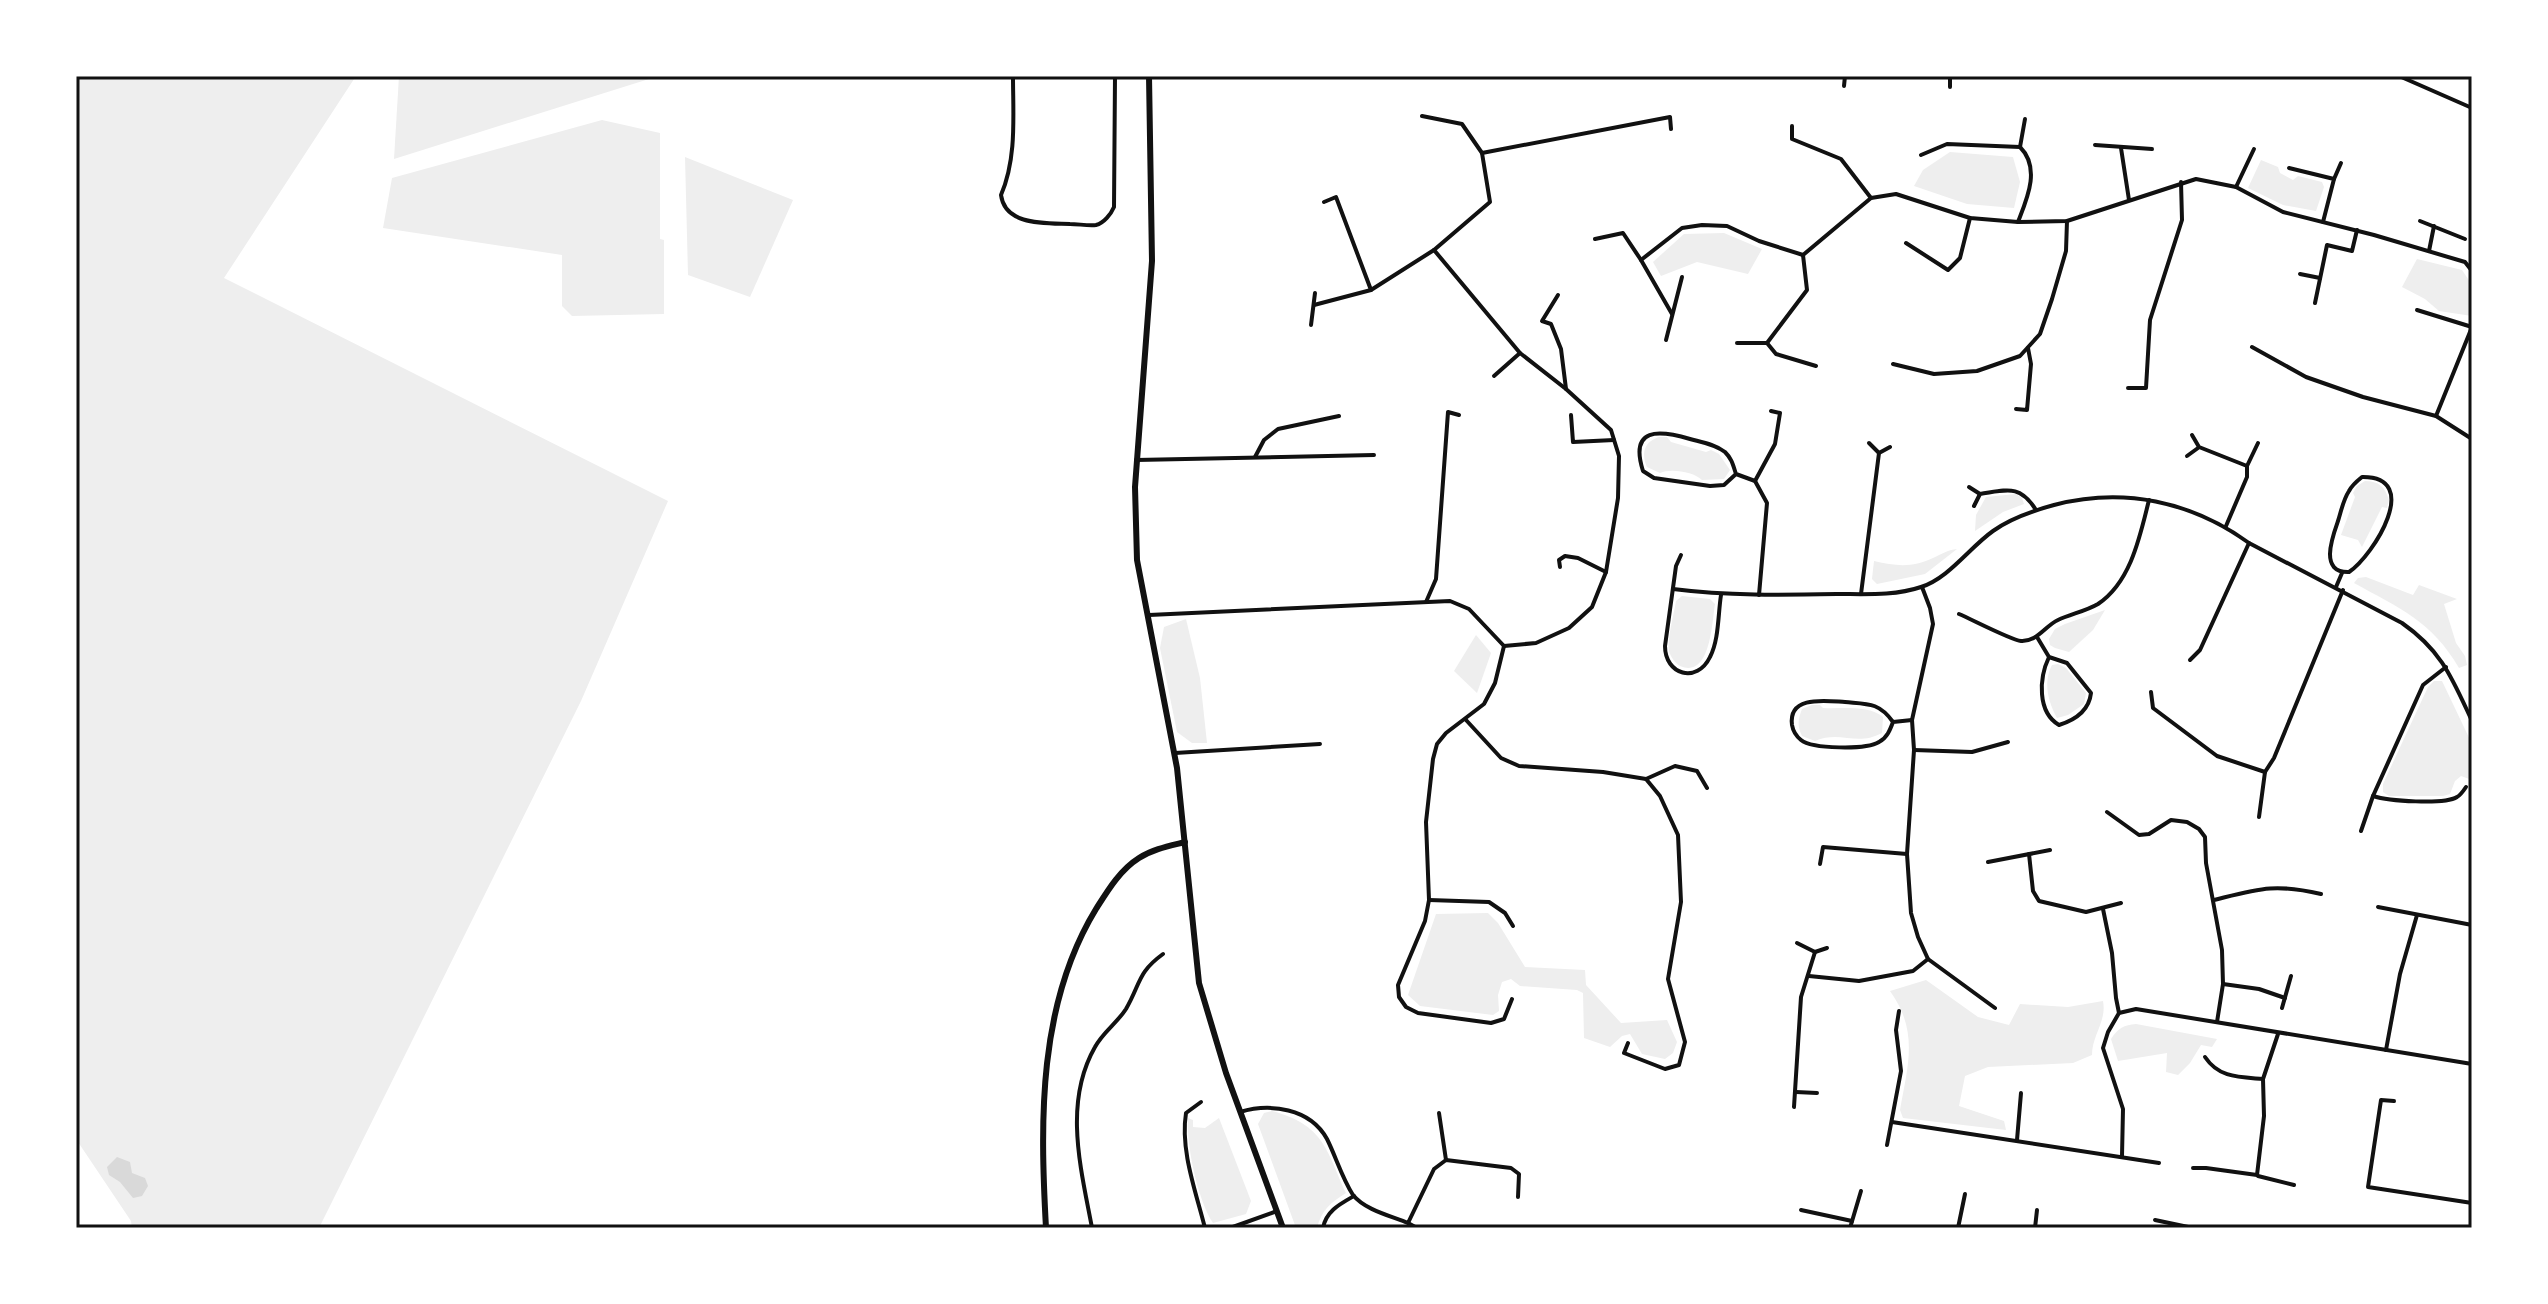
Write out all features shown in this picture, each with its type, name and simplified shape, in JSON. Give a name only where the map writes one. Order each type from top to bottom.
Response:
[{"type":"street","points":[[1013,76],[1011,159],[1009,177],[1001,195],[1006,210],[1038,223],[1097,225],[1114,207],[1115,76]]},
{"type":"street","points":[[1149,76],[1152,261],[1136,460],[1135,535],[1146,615],[1174,753],[1199,983],[1214,1038],[1283,1228]]},
{"type":"street","points":[[1844,86],[1845,76]]},
{"type":"street","points":[[1950,76],[1950,87]]},
{"type":"street","points":[[2399,76],[2472,108]]},
{"type":"street","points":[[1314,305],[1371,290],[1434,250],[1490,202],[1482,153],[1462,124],[1422,116]]},
{"type":"street","points":[[1482,153],[1670,117],[1671,129]]},
{"type":"street","points":[[2020,147],[2025,119]]},
{"type":"street","points":[[1792,126],[1792,139],[1841,159],[1871,198]]},
{"type":"street","points":[[1921,155],[1947,144],[2020,147],[2026,153],[2032,185],[2018,222]]},
{"type":"street","points":[[2095,145],[2152,149]]},
{"type":"street","points":[[2121,148],[2129,200]]},
{"type":"street","points":[[2236,187],[2254,149]]},
{"type":"street","points":[[2323,222],[2341,163]]},
{"type":"street","points":[[2289,168],[2334,179]]},
{"type":"street","points":[[1803,255],[1871,198],[1896,194],[1970,218],[2018,222],[2067,221],[2196,179],[2236,187],[2283,212],[2465,262],[2472,271]]},
{"type":"street","points":[[2128,388],[2146,388],[2150,320],[2182,220],[2181,182]]},
{"type":"street","points":[[1324,202],[1336,197],[1371,290]]},
{"type":"street","points":[[1906,243],[1948,270],[1960,258],[1970,218]]},
{"type":"street","points":[[1893,364],[1934,374],[1977,371],[2020,356],[2040,334],[2066,251],[2067,221]]},
{"type":"street","points":[[2420,221],[2465,239]]},
{"type":"street","points":[[1641,260],[1682,228],[1702,225],[1727,226],[1759,241],[1803,255]]},
{"type":"street","points":[[2429,251],[2434,225]]},
{"type":"street","points":[[2315,303],[2327,245],[2352,251],[2357,230]]},
{"type":"street","points":[[1595,239],[1623,233],[1672,314]]},
{"type":"street","points":[[1434,250],[1520,353],[1611,430],[1619,456],[1618,498],[1606,572],[1592,607],[1569,628],[1536,643],[1504,646]]},
{"type":"street","points":[[1767,343],[1807,290],[1803,255]]},
{"type":"street","points":[[2300,274],[2320,278]]},
{"type":"street","points":[[1666,340],[1682,277]]},
{"type":"street","points":[[1311,325],[1315,293]]},
{"type":"street","points":[[1558,295],[1542,321],[1551,324],[1561,349],[1566,389]]},
{"type":"street","points":[[2417,310],[2472,327],[2436,416]]},
{"type":"street","points":[[1737,343],[1767,343]]},
{"type":"street","points":[[1767,343],[1776,354],[1816,366]]},
{"type":"street","points":[[2252,347],[2306,377],[2363,397],[2436,416],[2472,439]]},
{"type":"street","points":[[2016,409],[2027,410],[2031,364],[2028,348]]},
{"type":"street","points":[[1494,376],[1520,353]]},
{"type":"street","points":[[1755,481],[1775,444],[1780,413],[1771,411]]},
{"type":"street","points":[[1426,602],[1436,579],[1448,412],[1459,415]]},
{"type":"street","points":[[1571,415],[1573,442],[1614,440]]},
{"type":"street","points":[[1255,457],[1264,440],[1278,429],[1339,416]]},
{"type":"street","points":[[1665,432],[1717,447],[1733,462],[1736,474],[1724,485],[1710,486],[1654,478],[1643,471],[1638,457],[1640,447],[1645,438],[1665,432]]},
{"type":"street","points":[[2192,435],[2199,447],[2247,466]]},
{"type":"street","points":[[1869,443],[1879,453]]},
{"type":"street","points":[[2226,526],[2258,443]]},
{"type":"street","points":[[1879,453],[1890,447]]},
{"type":"street","points":[[2187,456],[2199,447]]},
{"type":"street","points":[[1861,594],[1879,453]]},
{"type":"street","points":[[1136,460],[1374,455]]},
{"type":"street","points":[[1736,474],[1755,481],[1767,503],[1759,595]]},
{"type":"street","points":[[2362,477],[2378,479],[2389,487],[2393,498],[2387,519],[2366,557],[2349,572],[2342,573],[2329,557],[2329,546],[2347,493],[2362,477]]},
{"type":"street","points":[[1969,487],[1980,494],[2013,490],[2022,493],[2036,510]]},
{"type":"street","points":[[1974,506],[1980,494]]},
{"type":"street","points":[[1673,589],[1721,595],[1890,594],[1936,581],[1991,532],[2036,510],[2077,499],[2111,496],[2149,500],[2193,511],[2226,526],[2249,543],[2343,590],[2424,638],[2446,667],[2472,721]]},
{"type":"street","points":[[1959,614],[2021,641],[2037,637],[2055,621],[2097,605],[2112,592],[2124,574],[2137,545],[2149,500]]},
{"type":"street","points":[[2190,660],[2200,650],[2249,543]]},
{"type":"street","points":[[1681,555],[1673,589],[1665,656],[1669,666],[1682,673],[1701,670],[1713,653],[1721,595]]},
{"type":"street","points":[[1560,567],[1559,560],[1565,556],[1578,558],[1606,572]]},
{"type":"street","points":[[2336,587],[2342,573]]},
{"type":"street","points":[[1922,587],[1933,624],[1912,720],[1914,750],[1907,854],[1911,913],[1928,959],[1995,1008]]},
{"type":"street","points":[[2259,817],[2265,772],[2274,758],[2343,590]]},
{"type":"street","points":[[1146,615],[1450,601],[1469,609],[1504,646]]},
{"type":"street","points":[[2037,637],[2049,657],[2067,663],[2091,693],[2088,707],[2070,722],[2059,725],[2050,720],[2046,712],[2041,682],[2042,671],[2049,657]]},
{"type":"street","points":[[1504,646],[1495,683],[1484,704],[1446,733],[1437,744],[1426,822],[1429,900],[1425,921],[1398,985],[1399,997],[1406,1007],[1418,1013],[1491,1023],[1504,1019],[1512,999]]},
{"type":"street","points":[[2361,831],[2373,796],[2423,685],[2446,667]]},
{"type":"street","points":[[2151,692],[2153,708],[2217,756],[2265,772]]},
{"type":"street","points":[[1815,700],[1879,707],[1893,722],[1880,742],[1866,746],[1812,746],[1795,735],[1792,724],[1797,707],[1815,700]]},
{"type":"street","points":[[1466,720],[1501,758],[1519,766],[1603,772],[1646,779],[1675,766],[1697,771],[1707,788]]},
{"type":"street","points":[[1893,722],[1912,720]]},
{"type":"street","points":[[1914,750],[1972,752],[2008,742]]},
{"type":"street","points":[[1174,753],[1320,744]]},
{"type":"street","points":[[1628,1043],[1624,1053],[1665,1069],[1679,1065],[1685,1042],[1668,979],[1681,902],[1678,835],[1660,796],[1646,779]]},
{"type":"street","points":[[2373,796],[2389,801],[2447,800],[2458,797],[2466,787]]},
{"type":"street","points":[[2107,812],[2139,835],[2149,834],[2171,820],[2187,822],[2205,837],[2206,863],[2222,950],[2223,984],[2217,1022]]},
{"type":"street","points":[[1046,1228],[1043,1153],[1047,1073],[1054,1016],[1068,964],[1092,916],[1123,871],[1147,853],[1185,842]]},
{"type":"street","points":[[1820,864],[1823,847],[1907,854]]},
{"type":"street","points":[[1988,862],[2050,850]]},
{"type":"street","points":[[2029,854],[2033,891],[2039,901],[2086,912],[2121,903]]},
{"type":"street","points":[[2214,900],[2267,887],[2296,888],[2321,894]]},
{"type":"street","points":[[1429,900],[1489,902],[1505,913],[1513,926]]},
{"type":"street","points":[[2378,907],[2472,925]]},
{"type":"street","points":[[2103,908],[2119,1013],[2103,1048],[2123,1109],[2122,1156]]},
{"type":"street","points":[[2386,1050],[2400,974],[2417,915]]},
{"type":"street","points":[[1797,943],[1815,952],[1827,948]]},
{"type":"street","points":[[1794,1107],[1801,997],[1815,952]]},
{"type":"street","points":[[1092,1228],[1080,1165],[1076,1113],[1083,1075],[1096,1045],[1105,1030],[1126,1009],[1146,967],[1163,954]]},
{"type":"street","points":[[1809,976],[1859,981],[1913,971],[1928,959]]},
{"type":"street","points":[[2282,1008],[2291,976]]},
{"type":"street","points":[[2223,984],[2259,989],[2285,998]]},
{"type":"street","points":[[2119,1013],[2136,1009],[2472,1064]]},
{"type":"street","points":[[1887,1145],[1901,1071],[1896,1030],[1899,1011]]},
{"type":"street","points":[[2257,1175],[2264,1116],[2263,1079],[2278,1034]]},
{"type":"street","points":[[2205,1057],[2212,1068],[2234,1076],[2263,1079]]},
{"type":"street","points":[[1795,1092],[1817,1093]]},
{"type":"street","points":[[2017,1140],[2021,1093]]},
{"type":"street","points":[[2394,1101],[2381,1100],[2368,1187],[2472,1203]]},
{"type":"street","points":[[1201,1102],[1186,1113],[1184,1127],[1205,1228]]},
{"type":"street","points":[[1240,1112],[1258,1106],[1283,1108],[1309,1120],[1325,1135],[1354,1196],[1370,1208],[1417,1228]]},
{"type":"street","points":[[1439,1113],[1446,1160]]},
{"type":"street","points":[[1892,1122],[2159,1163]]},
{"type":"street","points":[[1408,1223],[1434,1169],[1446,1160],[1511,1168],[1519,1174],[1518,1197]]},
{"type":"street","points":[[2193,1168],[2257,1175],[2294,1185]]},
{"type":"street","points":[[1850,1228],[1861,1191]]},
{"type":"street","points":[[1958,1228],[1965,1194]]},
{"type":"street","points":[[1323,1228],[1325,1218],[1354,1196]]},
{"type":"street","points":[[1801,1210],[1852,1221]]},
{"type":"street","points":[[2035,1228],[2037,1210]]},
{"type":"street","points":[[1230,1228],[1277,1211]]},
{"type":"street","points":[[2155,1220],[2193,1228]]},
{"type":"shaded area","points":[[76,76],[356,76],[224,278],[668,501],[581,701],[319,1228],[132,1228],[131,1221],[76,1139]]},
{"type":"shaded area","points":[[399,76],[648,76],[649,79],[394,159]]},
{"type":"shaded area","points":[[602,120],[660,133],[664,314],[572,316],[562,306],[562,255],[383,228],[392,178]]},
{"type":"shaded area","points":[[1950,152],[2013,157],[2020,182],[2014,208],[1967,204],[1914,186],[1923,170]]},
{"type":"shaded area","points":[[685,157],[793,200],[750,297],[688,275]]},
{"type":"shaded area","points":[[2261,160],[2278,167],[2280,173],[2293,180],[2298,176],[2322,182],[2324,187],[2316,211],[2283,205],[2248,188]]},
{"type":"shaded area","points":[[1724,233],[1762,249],[1748,274],[1697,262],[1661,276],[1653,262],[1684,234]]},
{"type":"shaded area","points":[[2417,259],[2462,270],[2472,285],[2472,316],[2439,311],[2425,299],[2402,287]]},
{"type":"shaded area","points":[[1659,437],[1667,437],[1671,442],[1706,452],[1711,450],[1719,454],[1730,470],[1724,479],[1702,480],[1688,473],[1660,473],[1647,467],[1645,449]]},
{"type":"shaded area","points":[[2365,481],[2381,486],[2389,500],[2387,508],[2382,507],[2362,547],[2358,540],[2341,535],[2355,497],[2353,493]]},
{"type":"shaded area","points":[[2016,494],[2024,504],[2003,512],[1975,531],[1976,515],[1986,497]]},
{"type":"shaded area","points":[[1957,549],[1925,574],[1877,584],[1872,579],[1874,561],[1911,565]]},
{"type":"shaded area","points":[[2366,577],[2413,595],[2419,585],[2457,599],[2444,604],[2456,643],[2467,665],[2459,668],[2438,638],[2413,617],[2354,583],[2358,578]]},
{"type":"shaded area","points":[[1682,596],[1710,599],[1715,604],[1704,657],[1690,668],[1678,665],[1669,651],[1676,601]]},
{"type":"shaded area","points":[[2105,610],[2093,630],[2069,652],[2050,645],[2049,639],[2055,629]]},
{"type":"shaded area","points":[[1186,619],[1200,678],[1207,743],[1192,743],[1177,732],[1160,648],[1164,627]]},
{"type":"shaded area","points":[[1476,635],[1491,653],[1477,693],[1454,671]]},
{"type":"shaded area","points":[[2052,665],[2066,668],[2086,693],[2084,704],[2068,715],[2057,718],[2047,685]]},
{"type":"shaded area","points":[[2434,681],[2442,681],[2472,744],[2472,780],[2461,776],[2455,781],[2450,794],[2443,796],[2389,796],[2383,792],[2383,784],[2428,687]]},
{"type":"shaded area","points":[[1812,705],[1877,713],[1883,717],[1882,733],[1864,739],[1833,737],[1815,741],[1802,736],[1799,719],[1802,709]]},
{"type":"shaded area","points":[[1488,913],[1498,923],[1525,967],[1585,970],[1586,985],[1621,1023],[1667,1020],[1677,1042],[1673,1053],[1665,1059],[1642,1054],[1630,1034],[1622,1036],[1610,1047],[1584,1038],[1583,993],[1577,990],[1520,986],[1511,979],[1502,982],[1498,995],[1499,1011],[1493,1015],[1420,1006],[1408,995],[1436,914]]},
{"type":"shaded area","points":[[1926,980],[1978,1017],[2009,1025],[2020,1004],[2068,1007],[2103,1001],[2103,1015],[2092,1055],[2073,1063],[1988,1067],[1965,1076],[1959,1106],[2004,1121],[2006,1130],[1903,1118],[1900,1110],[1908,1063],[1908,1034],[1905,1020],[1890,991]]},
{"type":"shaded area","points":[[2136,1024],[2217,1039],[2212,1047],[2201,1045],[2178,1075],[2166,1072],[2167,1053],[2118,1061],[2111,1039],[2122,1028]]},
{"type":"shaded area","points":[[1272,1111],[1313,1131],[1328,1151],[1346,1193],[1327,1208],[1317,1228],[1296,1228],[1258,1124],[1264,1113]]},
{"type":"shaded area","points":[[1188,1118],[1193,1120],[1193,1127],[1205,1128],[1219,1118],[1251,1201],[1246,1214],[1213,1223],[1202,1201],[1194,1172]]},
{"type":"shaded area","points":[[117,1157],[130,1162],[132,1173],[145,1178],[148,1186],[142,1196],[133,1198],[120,1182],[109,1175],[107,1167]]}]
